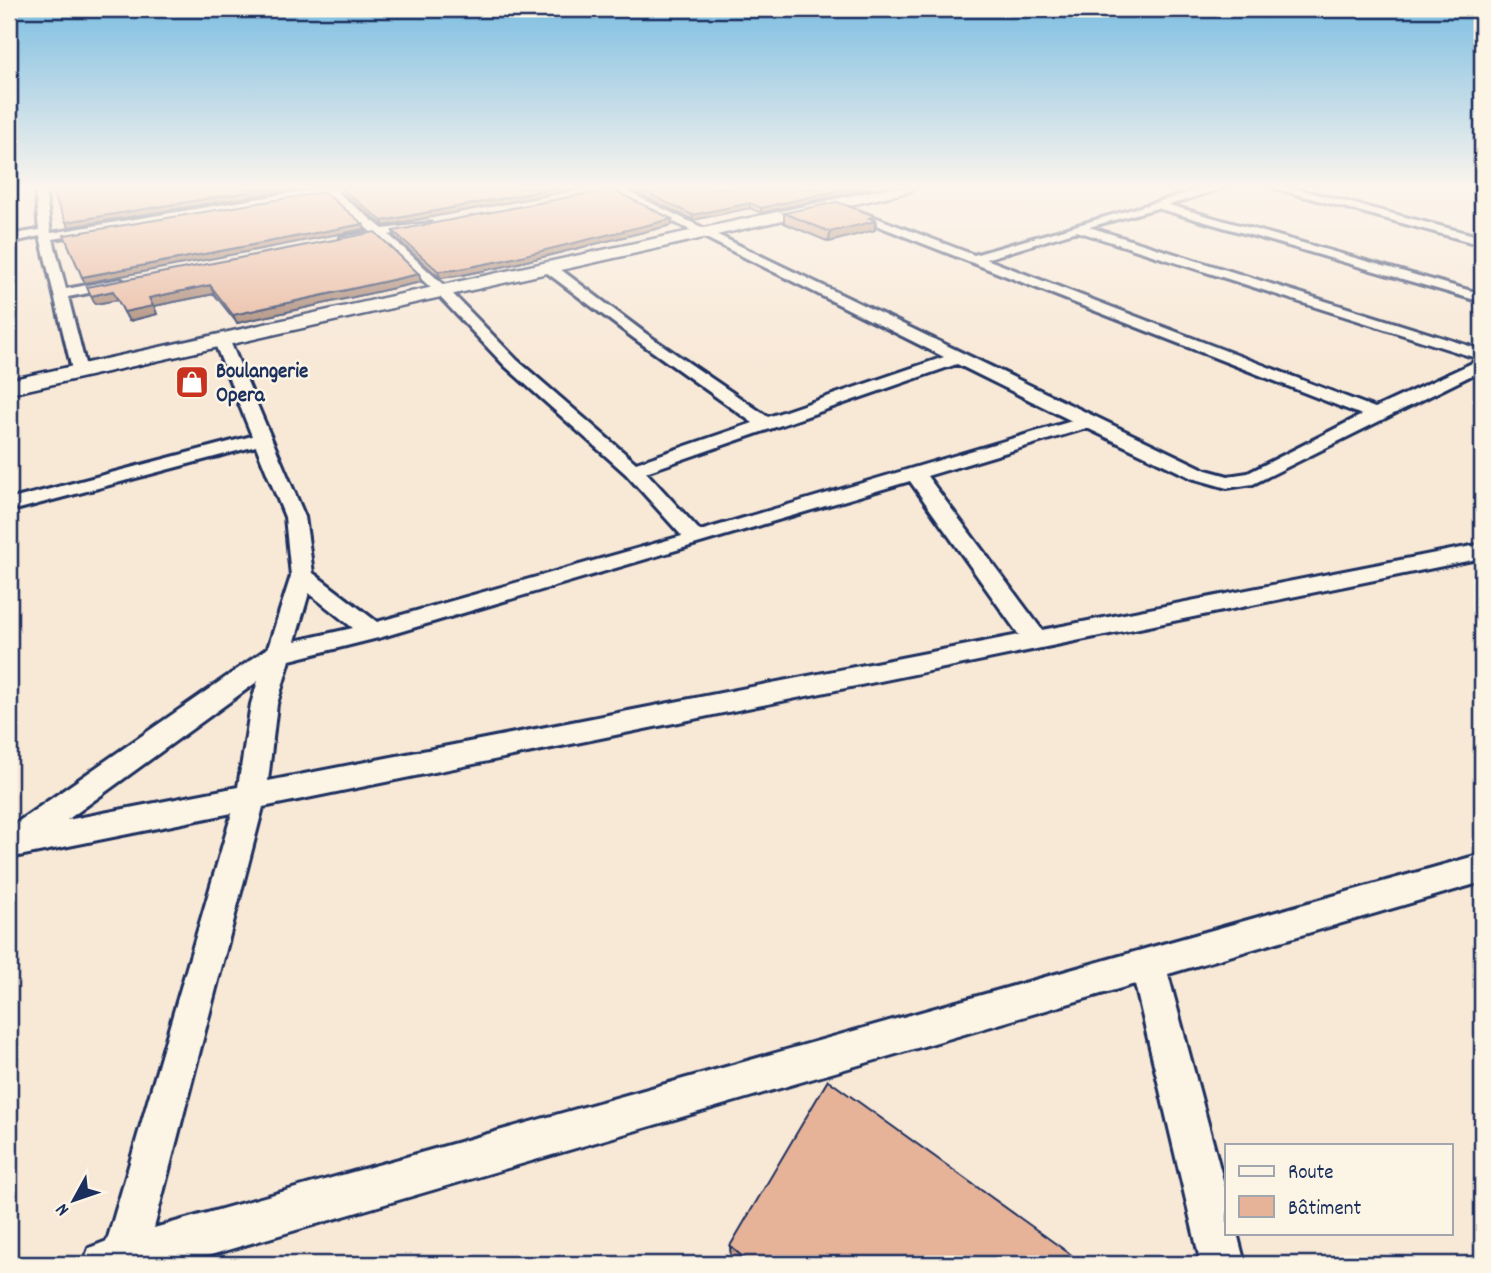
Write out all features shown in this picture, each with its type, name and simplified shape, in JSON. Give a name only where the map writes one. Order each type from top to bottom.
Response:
[{"type":"street","points":[[49,247],[79,371]]},
{"type":"street","points":[[395,247],[443,292],[511,363],[633,470],[696,539]]},
{"type":"street","points":[[9,387],[642,247]]},
{"type":"street","points":[[732,247],[1088,422],[1199,474],[1227,482],[1253,478],[1376,414],[1482,364]]},
{"type":"street","points":[[948,247],[1376,414]]},
{"type":"street","points":[[974,259],[1011,247]]},
{"type":"street","points":[[1142,247],[1482,355]]},
{"type":"street","points":[[1305,247],[1482,298]]},
{"type":"street","points":[[551,269],[640,336],[766,424]]},
{"type":"street","points":[[61,295],[127,282]]},
{"type":"street","points":[[117,1262],[251,797],[264,704],[302,576],[295,517],[221,340]]},
{"type":"street","points":[[633,470],[958,358]]},
{"type":"street","points":[[9,845],[277,654],[373,631],[696,539],[1088,422]]},
{"type":"street","points":[[19,503],[264,438]]},
{"type":"street","points":[[915,474],[1036,640]]},
{"type":"street","points":[[9,845],[1482,551]]},
{"type":"street","points":[[302,576],[373,631]]},
{"type":"street","points":[[117,1262],[1482,868]]},
{"type":"street","points":[[1148,965],[1223,1264]]},
{"type":"building","points":[[69,247],[239,247],[82,277]]},
{"type":"building","points":[[294,247],[391,247],[419,274],[233,315],[210,285],[149,298],[153,306],[124,312],[113,291],[91,296],[87,287]]},
{"type":"building","points":[[411,247],[556,247],[455,270],[438,271]]},
{"type":"building","points":[[828,1080],[1084,1264],[751,1264],[730,1246]]},
{"type":"place","name":"Boulangerie Opera","points":[[192,382]]}]
